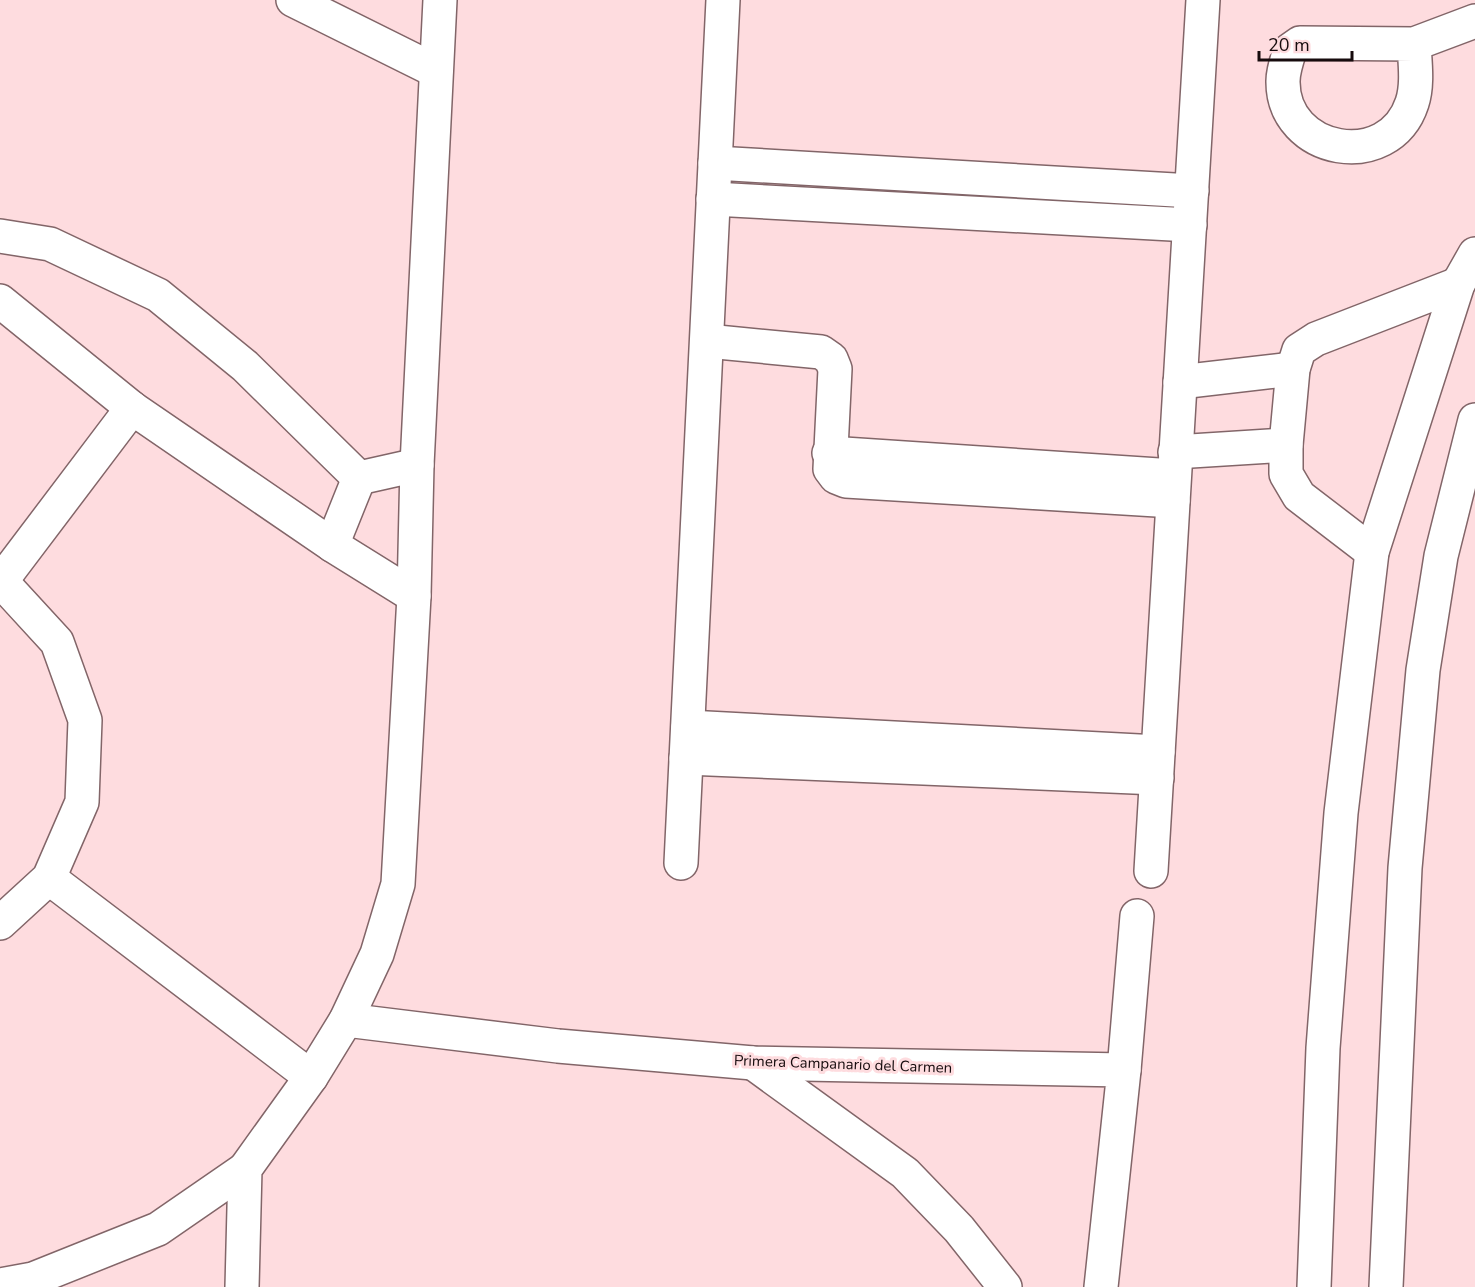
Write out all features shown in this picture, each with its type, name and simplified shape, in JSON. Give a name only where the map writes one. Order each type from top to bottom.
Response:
[{"type":"street","points":[[293,0],[436,71]]},
{"type":"street","points":[[0,1285],[33,1279],[158,1229],[245,1169],[310,1077],[346,1020],[377,954],[398,884],[414,596],[417,465],[440,0]]},
{"type":"street","points":[[681,863],[723,0]]},
{"type":"street","points":[[1151,871],[1203,0]]},
{"type":"street","points":[[1414,44],[1475,21]]},
{"type":"street","points":[[715,164],[1192,191]]},
{"type":"street","points":[[713,200],[1190,225]]},
{"type":"street","points":[[0,236],[51,244],[158,295],[245,366],[360,478]]},
{"type":"street","points":[[1314,1287],[1323,1048],[1341,813],[1372,552],[1458,284],[1475,254]]},
{"type":"street","points":[[1372,552],[1299,496],[1286,474],[1286,445],[1293,369],[1299,350],[1316,339],[1458,284]]},
{"type":"street","points":[[0,301],[132,408],[332,545],[414,596]]},
{"type":"street","points":[[706,341],[821,352],[831,359],[835,369],[830,469],[836,477],[846,481],[1174,476],[1286,445]]},
{"type":"street","points":[[1180,382],[1293,369]]},
{"type":"street","points":[[0,922],[49,878],[82,802],[85,720],[57,642],[1,580],[132,408]]},
{"type":"street","points":[[1386,1287],[1405,868],[1423,670],[1441,556],[1475,420]]},
{"type":"street","points":[[360,478],[417,465]]},
{"type":"street","points":[[332,545],[360,478]]},
{"type":"street","points":[[687,743],[1158,765]]},
{"type":"street","points":[[49,878],[310,1077]]},
{"type":"street","points":[[1101,1287],[1124,1070],[1137,916]]},
{"type":"street","name":"Primera Campanario del Carmen","points":[[346,1020],[558,1046],[753,1063],[1124,1070]]},
{"type":"street","points":[[753,1063],[905,1173],[959,1229],[1005,1287]]},
{"type":"street","points":[[242,1287],[245,1169]]}]
